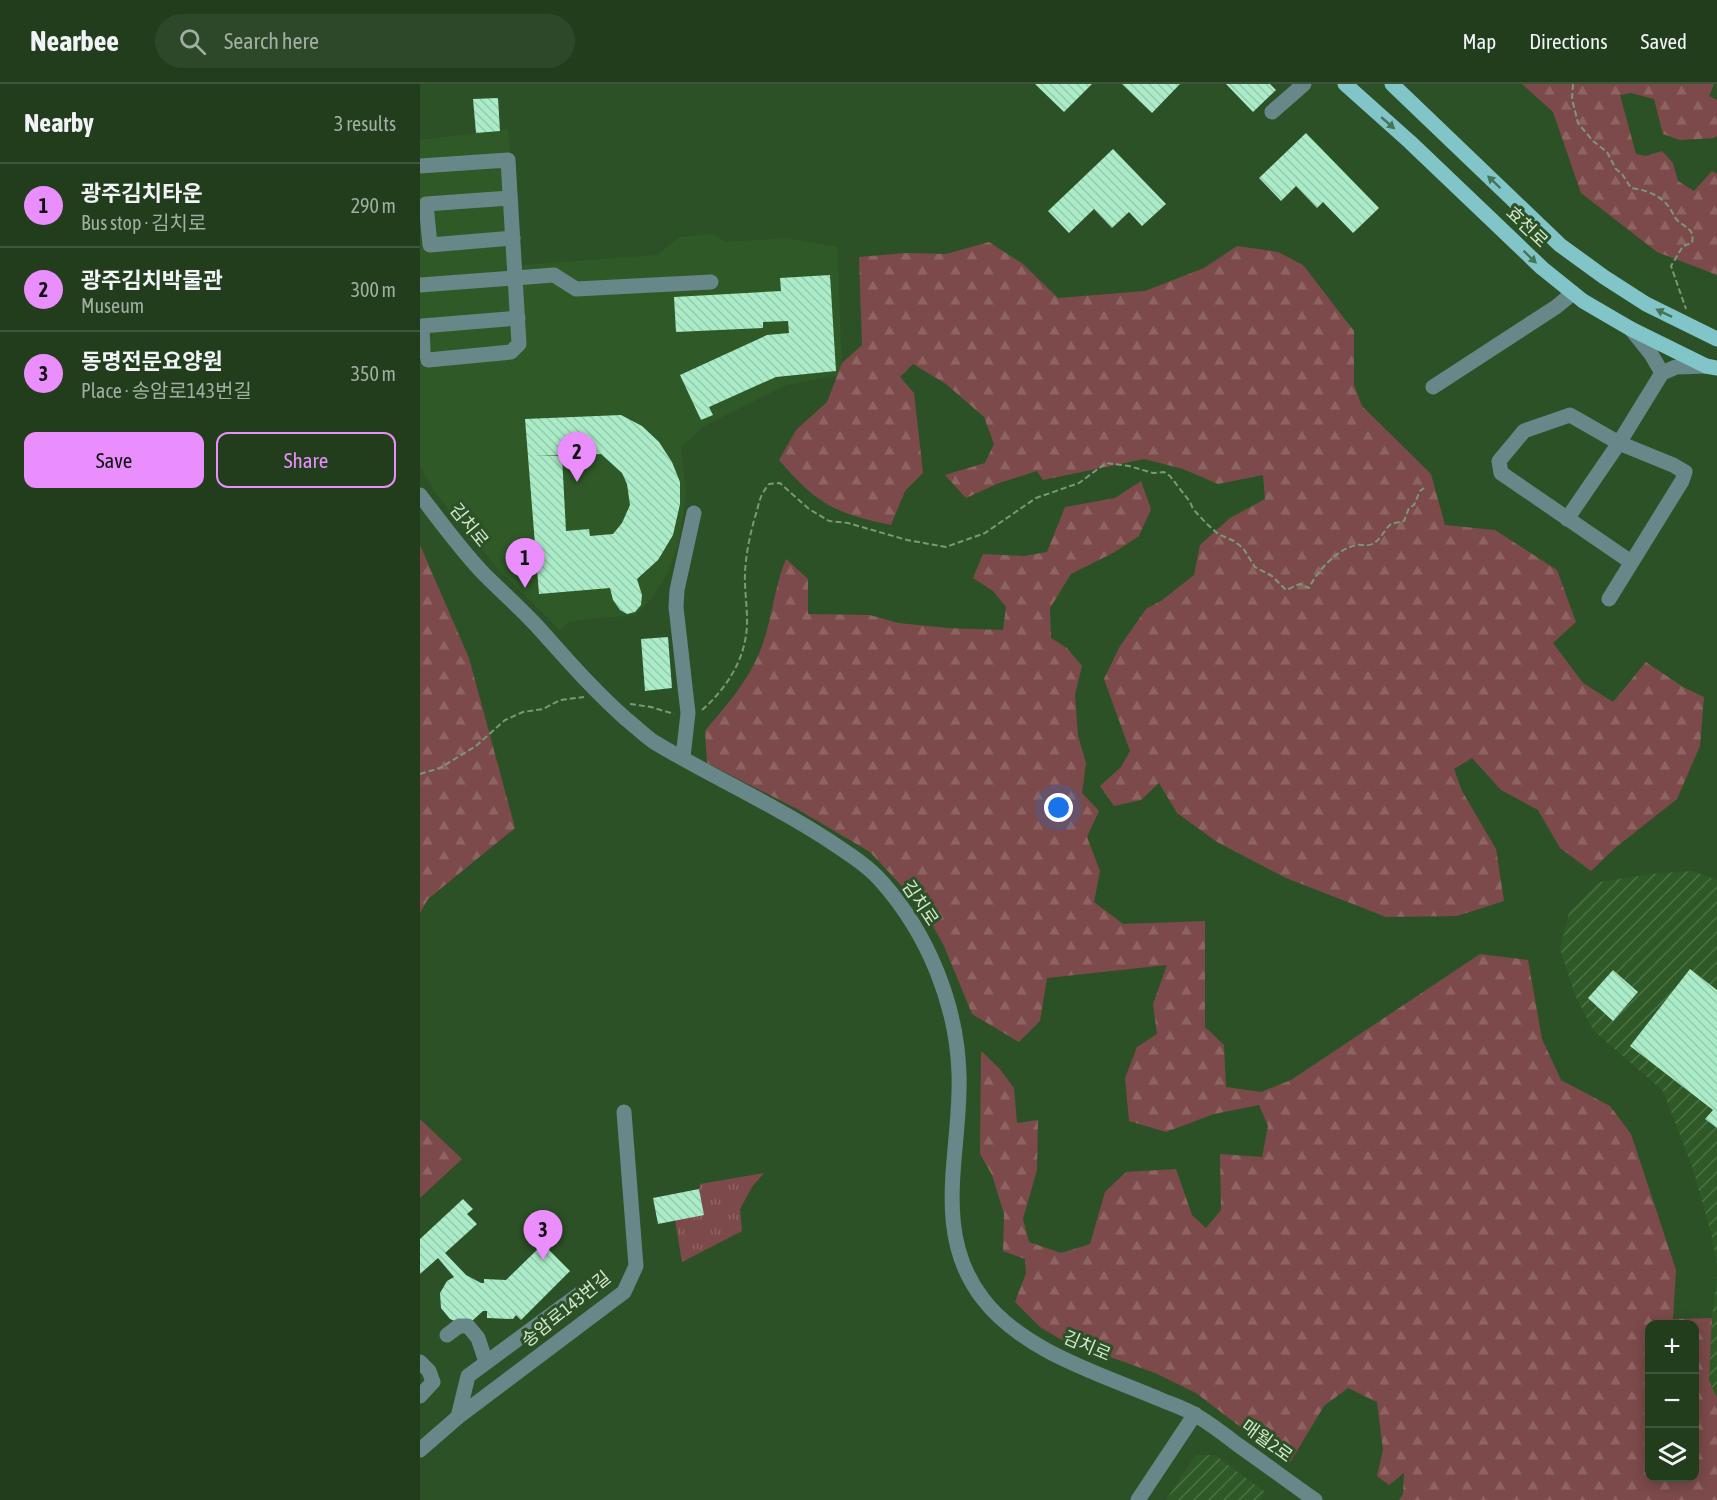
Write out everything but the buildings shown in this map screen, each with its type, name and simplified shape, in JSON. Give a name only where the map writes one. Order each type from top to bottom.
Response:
[{"type":"main road","name":"효천로","points":[[1392,84],[1560,245],[1646,304],[1717,339]]},
{"type":"main road","name":"효천로","points":[[1344,86],[1410,142],[1542,268],[1583,301],[1631,329],[1712,367]]},
{"type":"street","points":[[1272,112],[1304,84]]},
{"type":"street","points":[[420,166],[508,160],[516,278],[518,318],[519,344],[511,352],[425,356],[422,326],[518,318]]},
{"type":"street","points":[[510,198],[426,204],[430,245],[513,238]]},
{"type":"street","points":[[420,285],[554,275],[576,289],[711,282]]},
{"type":"street","points":[[1433,387],[1556,307],[1573,293]]},
{"type":"street","points":[[1631,329],[1651,354],[1662,373]]},
{"type":"street","points":[[1567,519],[1619,443],[1662,373],[1676,368],[1712,367]]},
{"type":"street","points":[[1609,599],[1682,481],[1685,472],[1619,443],[1570,415],[1524,431],[1499,461],[1501,473],[1631,562]]},
{"type":"street","name":"김치로","points":[[420,495],[483,573],[521,608],[600,696],[651,740],[803,824],[859,861],[879,878],[913,923],[928,952],[941,984],[953,1025],[957,1049],[959,1095],[951,1184],[952,1226],[957,1249],[981,1297],[1004,1323],[1048,1351],[1195,1414]]},
{"type":"street","points":[[683,758],[687,719],[676,607],[677,590],[694,513]]},
{"type":"street","name":"송암로143번길","points":[[420,1450],[458,1417],[624,1292],[636,1266],[624,1112]]},
{"type":"street","points":[[458,1417],[468,1376],[582,1292]]},
{"type":"street","points":[[447,1335],[459,1326],[468,1326],[478,1338],[486,1362]]},
{"type":"street","points":[[420,1362],[429,1371],[433,1382],[423,1394]]},
{"type":"street","points":[[1138,1500],[1195,1414]]},
{"type":"street","name":"매월2로","points":[[1195,1414],[1315,1500]]},
{"type":"path","points":[[1573,84],[1572,99],[1578,123],[1593,141],[1607,152],[1616,169],[1631,188],[1658,196],[1677,220],[1690,229],[1692,243],[1683,246],[1671,266],[1690,326]]},
{"type":"path","points":[[612,706],[635,704],[667,711],[687,719],[717,697],[740,659],[746,641],[748,548],[760,496],[769,484],[780,483],[809,509],[829,521],[848,523],[906,540],[946,547],[985,533],[1036,498],[1079,483],[1106,463],[1129,466],[1153,473],[1164,472],[1170,476],[1193,509],[1206,523],[1218,534],[1243,548],[1255,567],[1272,576],[1286,590],[1300,584],[1309,588],[1320,570],[1342,551],[1358,545],[1372,544],[1381,537],[1390,524],[1404,521],[1409,508],[1414,505],[1420,491],[1424,488]]},
{"type":"path","points":[[420,774],[440,768],[476,746],[505,720],[523,712],[543,710],[560,700],[600,696]]},
{"type":"shaded area","points":[[508,129],[522,265],[657,255],[680,237],[713,234],[726,242],[787,238],[837,247],[842,363],[838,376],[786,385],[704,426],[681,447],[686,494],[679,543],[667,574],[651,599],[636,615],[570,621],[560,630],[499,570],[434,491],[420,466],[420,140]]},
{"type":"shaded area","points":[[1692,871],[1717,880],[1717,1264],[1711,1233],[1692,1166],[1663,1091],[1593,1030],[1575,995],[1560,949],[1569,913],[1599,882]]},
{"type":"shaded area","points":[[1717,1276],[1717,1398],[1709,1380]]},
{"type":"shaded area","points":[[1196,1455],[1215,1455],[1265,1492],[1260,1500],[1166,1500]]},
{"type":"green space","points":[[1522,84],[1714,84],[1709,96],[1717,100],[1717,136],[1714,138],[1680,140],[1663,134],[1654,99],[1631,93],[1620,95],[1636,154],[1646,156],[1662,151],[1673,163],[1678,181],[1694,191],[1712,171],[1717,174],[1717,275],[1657,252],[1581,193],[1553,112]]},
{"type":"green space","points":[[989,242],[1023,264],[1058,298],[1145,291],[1204,268],[1237,246],[1278,252],[1303,265],[1354,331],[1354,385],[1362,406],[1431,474],[1445,525],[1495,530],[1557,570],[1576,622],[1553,643],[1583,683],[1613,702],[1646,662],[1683,687],[1704,697],[1700,746],[1677,799],[1615,848],[1591,871],[1560,848],[1538,810],[1501,790],[1472,758],[1454,769],[1462,791],[1496,849],[1504,901],[1457,916],[1386,917],[1286,878],[1217,842],[1177,813],[1159,783],[1141,800],[1114,806],[1100,786],[1121,767],[1130,751],[1104,679],[1120,646],[1146,609],[1161,601],[1194,575],[1200,545],[1230,518],[1265,499],[1263,475],[1218,484],[1183,469],[1144,459],[1043,480],[1037,471],[999,483],[966,498],[945,475],[985,463],[994,444],[984,417],[946,384],[913,364],[900,377],[914,393],[923,473],[905,491],[891,525],[855,516],[828,504],[816,497],[779,460],[796,430],[827,402],[842,363],[862,345],[859,257],[906,253],[946,254]]},
{"type":"green space","points":[[1141,481],[1151,509],[1139,536],[1113,553],[1071,574],[1050,608],[1051,638],[1067,648],[1082,666],[1075,695],[1078,736],[1086,763],[1082,793],[1099,811],[1087,837],[1100,871],[1094,902],[1123,924],[1205,921],[1205,1027],[1224,1045],[1226,1087],[1261,1092],[1291,1080],[1480,954],[1528,960],[1542,1039],[1561,1080],[1610,1106],[1631,1134],[1676,1270],[1673,1319],[1712,1318],[1709,1380],[1717,1398],[1717,1500],[1399,1500],[1403,1494],[1404,1473],[1389,1485],[1377,1476],[1383,1450],[1377,1402],[1348,1388],[1324,1406],[1289,1464],[1196,1393],[1155,1373],[1060,1339],[1040,1327],[1015,1302],[1026,1273],[1025,1259],[1003,1251],[1004,1214],[992,1175],[980,1154],[981,1051],[999,1068],[1014,1088],[1017,1123],[1038,1120],[1037,1170],[1023,1219],[1029,1242],[1061,1253],[1090,1244],[1105,1192],[1126,1172],[1176,1169],[1192,1215],[1206,1228],[1221,1210],[1220,1154],[1262,1157],[1268,1126],[1259,1105],[1214,1114],[1166,1132],[1129,1121],[1125,1078],[1137,1047],[1157,1034],[1153,1004],[1167,965],[1047,978],[1040,1021],[1019,1042],[972,1014],[944,946],[924,910],[870,852],[797,809],[707,763],[705,731],[741,686],[758,656],[786,559],[808,579],[808,614],[870,615],[898,623],[1003,630],[1006,607],[993,591],[973,578],[983,554],[1024,556],[1047,552],[1065,507],[1115,498]]},
{"type":"green space","points":[[420,545],[469,658],[515,828],[428,899],[420,913]]},
{"type":"green space","points":[[420,1119],[462,1159],[420,1198]]},
{"type":"green space","points":[[764,1173],[752,1187],[740,1209],[742,1231],[682,1262],[675,1220],[699,1189],[700,1184]]},
{"type":"place","name":"광주김치박물관","points":[[577,482]]},
{"type":"place","name":"광주김치타운","points":[[525,588]]},
{"type":"place","name":"동명전문요양원","points":[[543,1260]]}]
